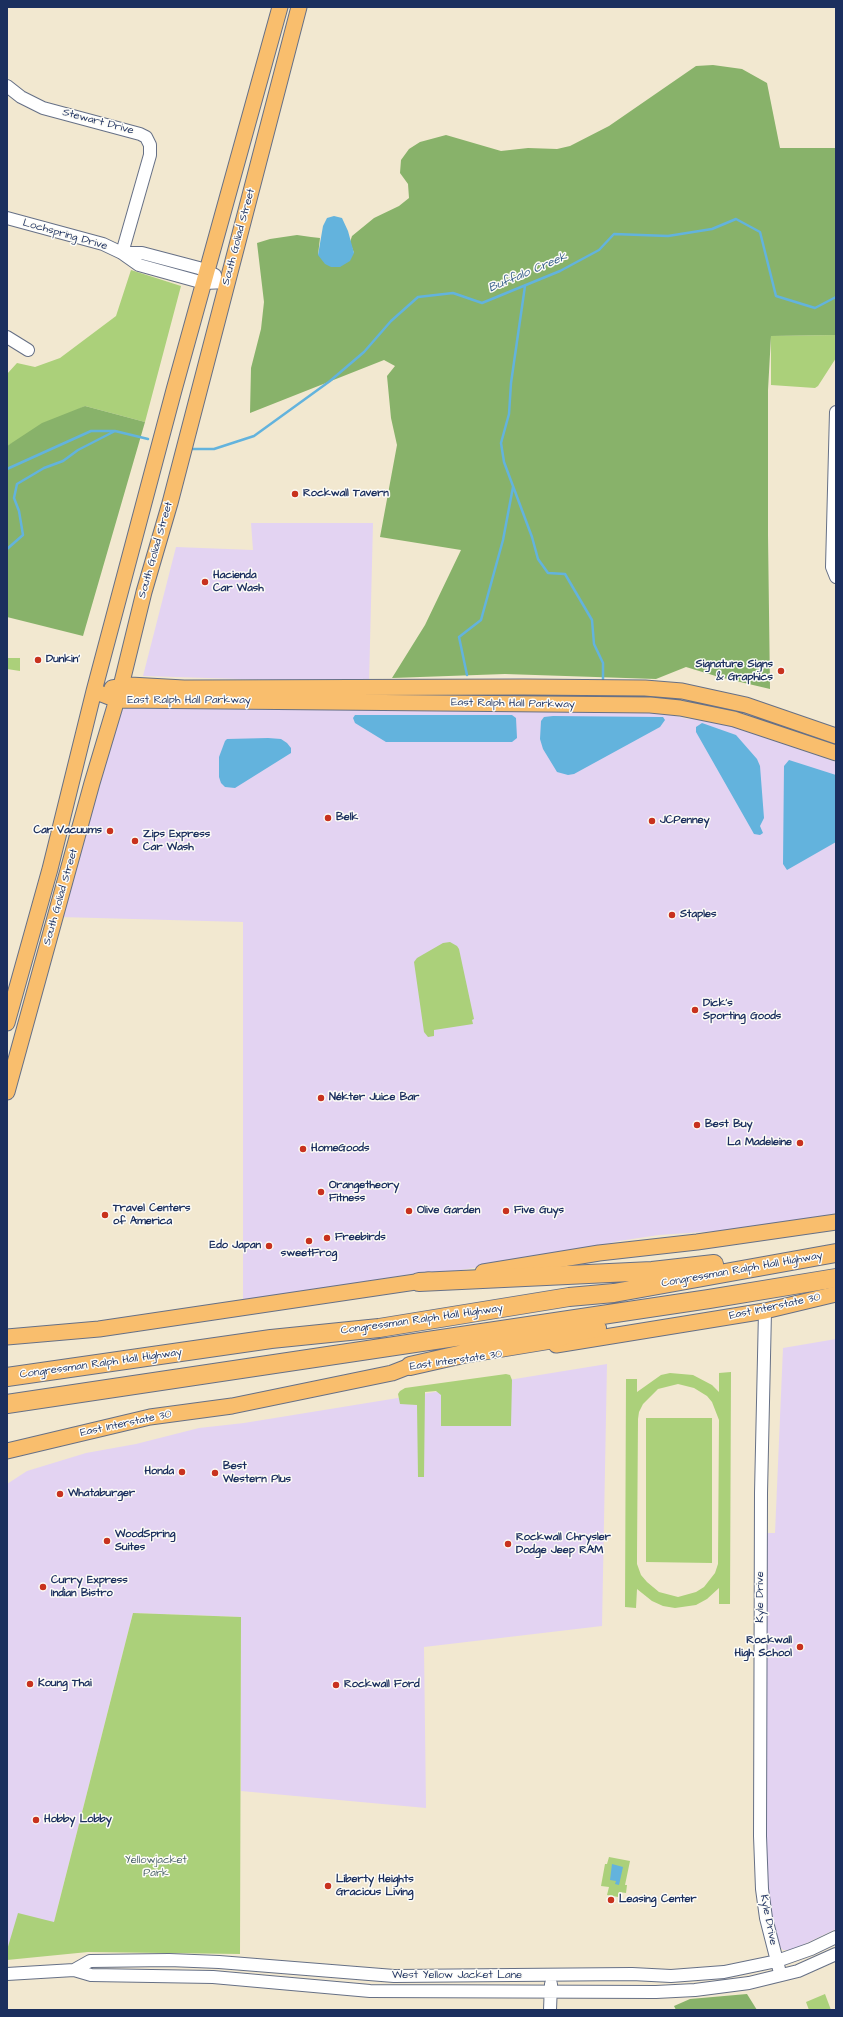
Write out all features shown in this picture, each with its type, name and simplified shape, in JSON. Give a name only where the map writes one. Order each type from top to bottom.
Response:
[{"type":"highway","points":[[418,1282],[652,1271],[836,1252]]},
{"type":"highway","name":"Congressman Ralph Hall Highway","points":[[7,1377],[270,1339],[379,1328],[569,1297],[614,1293],[836,1252]]},
{"type":"highway","name":"Congressman Ralph Hall Highway","points":[[7,1404],[709,1299],[836,1278]]},
{"type":"highway","points":[[410,1366],[462,1354],[554,1339],[573,1332],[669,1313],[709,1299]]},
{"type":"main road","name":"South Goliad Street","points":[[7,1023],[18,987],[94,691],[280,7]]},
{"type":"main road","name":"South Goliad Street","points":[[7,1092],[12,1052],[67,880],[92,783],[119,693],[147,583],[170,504],[299,7]]},
{"type":"main road","name":"East Ralph Hall Parkway","points":[[94,691],[119,693],[337,694],[524,687],[645,688],[682,692],[746,705],[836,736]]},
{"type":"main road","points":[[524,687],[524,704]]},
{"type":"main road","points":[[680,708],[682,692]]},
{"type":"main road","name":"East Ralph Hall Parkway","points":[[337,694],[524,704],[650,705],[680,708],[734,719],[836,753]]},
{"type":"main road","points":[[67,880],[59,876],[57,872],[58,863],[78,794],[74,787],[70,785]]},
{"type":"main road","points":[[7,1000],[18,987]]},
{"type":"main road","points":[[7,1337],[99,1329],[418,1282],[599,1253],[696,1242],[836,1222]]},
{"type":"main road","name":"East Interstate 30","points":[[7,1451],[150,1417],[232,1406],[392,1373],[410,1366],[519,1352],[587,1338],[765,1311],[836,1294]]},
{"type":"main road","points":[[7,1328],[30,1327],[53,1333]]},
{"type":"street","name":"Stewart Drive","points":[[7,86],[21,97],[43,108],[140,134],[146,137],[150,145],[150,155],[122,253]]},
{"type":"street","name":"Lochspring Drive","points":[[7,218],[103,244],[122,253],[142,252],[206,277],[227,282]]},
{"type":"street","points":[[7,337],[28,350]]},
{"type":"street","points":[[836,412],[832,567],[836,577]]},
{"type":"street","name":"Kyle Drive","points":[[765,1311],[761,1493],[760,1836],[762,1889],[766,1918],[781,1976]]},
{"type":"street","name":"West Yellow Jacket Lane","points":[[74,1970],[90,1961],[169,1960],[219,1962],[370,1976],[671,1976],[724,1972],[777,1961],[811,1949],[836,1937]]},
{"type":"street","name":"West Yellow Jacket Lane","points":[[7,1974],[74,1970],[91,1975],[213,1977],[370,1991],[695,1990],[749,1983],[781,1976],[836,1954]]},
{"type":"street","points":[[550,2010],[550,1991],[553,1975]]},
{"type":"shaded area","points":[[251,523],[373,523],[369,683],[143,676],[176,547],[253,550]]},
{"type":"shaded area","points":[[129,707],[661,712],[688,719],[701,718],[723,723],[836,762],[836,1213],[811,1219],[732,1230],[659,1235],[619,1241],[557,1255],[454,1271],[411,1274],[243,1302],[243,922],[60,917],[119,711]]},
{"type":"shaded area","name":"Rockwall High School","points":[[836,1339],[836,1929],[792,1950],[783,1950],[777,1944],[769,1906],[765,1819],[765,1533],[775,1533],[783,1348]]},
{"type":"shaded area","points":[[607,1364],[602,1626],[424,1647],[426,1808],[241,1791],[241,1617],[133,1613],[54,1922],[7,1950],[7,1484],[27,1471],[86,1453],[136,1444],[199,1428],[244,1423]]},
{"type":"green space","points":[[713,65],[742,69],[767,83],[780,148],[836,148],[836,335],[771,336],[768,390],[770,689],[719,677],[686,667],[656,679],[505,674],[392,678],[425,625],[461,550],[380,537],[397,445],[391,418],[387,376],[395,366],[384,360],[250,413],[251,368],[261,329],[264,302],[257,243],[270,239],[297,235],[320,238],[318,255],[354,253],[350,242],[352,236],[374,218],[399,206],[409,198],[408,184],[400,173],[401,160],[409,149],[420,142],[446,135],[501,151],[528,148],[557,149],[570,146],[609,126],[696,66]]},
{"type":"green space","points":[[131,270],[181,286],[145,422],[85,406],[7,446],[7,374],[17,363],[35,367],[60,358],[116,316]]},
{"type":"green space","points":[[836,335],[836,358],[818,386],[815,388],[771,385],[771,336]]},
{"type":"green space","points":[[85,406],[145,422],[83,636],[7,617],[7,446],[42,423]]},
{"type":"green space","points":[[7,658],[20,658],[20,671],[7,669]]},
{"type":"green space","points":[[450,942],[459,949],[474,1019],[472,1020],[473,1024],[434,1030],[434,1036],[428,1037],[424,1032],[414,962],[417,958],[443,943]]},
{"type":"green space","points":[[731,1372],[730,1604],[719,1604],[719,1588],[707,1599],[696,1605],[675,1608],[663,1606],[652,1601],[637,1589],[636,1608],[625,1607],[626,1379],[637,1379],[637,1392],[661,1375],[670,1373],[693,1375],[712,1385],[719,1392],[719,1373]],"holes":[[[678,1384],[694,1388],[707,1396],[712,1402],[719,1420],[718,1564],[715,1573],[704,1587],[696,1592],[678,1597],[659,1592],[641,1575],[637,1564],[638,1419],[639,1412],[643,1404],[658,1389]]]},
{"type":"green space","points":[[506,1374],[510,1375],[512,1380],[511,1426],[441,1426],[441,1395],[436,1391],[425,1392],[424,1477],[418,1477],[417,1405],[400,1404],[398,1394],[400,1391],[405,1388]]},
{"type":"green space","points":[[646,1418],[712,1418],[712,1563],[646,1562]]},
{"type":"green space","name":"Yellowjacket Park","points":[[133,1613],[241,1617],[240,1954],[88,1952],[7,1960],[7,1950],[18,1913],[54,1922]]},
{"type":"green space","points":[[609,1857],[630,1861],[625,1885],[627,1885],[626,1893],[619,1892],[618,1897],[607,1895],[609,1887],[601,1886],[605,1864],[607,1864]]},
{"type":"green space","points":[[747,1994],[757,2010],[676,2010],[674,2006],[690,1999]]},
{"type":"green space","points":[[825,1994],[831,2010],[809,2010],[806,2002]]},
{"type":"water","points":[[334,216],[342,218],[348,231],[354,253],[350,261],[340,267],[331,267],[325,264],[318,255],[323,226],[327,218]]},
{"type":"water","points":[[355,715],[512,715],[516,718],[517,738],[512,742],[386,742],[355,723],[353,718]]},
{"type":"water","points":[[544,717],[663,717],[665,720],[660,727],[574,774],[568,775],[557,772],[543,749],[540,739],[541,721]]},
{"type":"water","points":[[702,723],[736,735],[757,759],[760,766],[764,818],[760,826],[763,833],[760,835],[754,834],[696,732],[696,727]]},
{"type":"water","points":[[227,739],[281,739],[291,748],[291,753],[235,788],[225,787],[221,783],[219,777],[219,757],[225,741]]},
{"type":"water","points":[[789,760],[836,775],[836,842],[787,870],[783,864],[784,766]]},
{"type":"water","points":[[612,1864],[623,1867],[619,1885],[615,1884],[616,1881],[610,1880]]},
{"type":"waterway","name":"Buffalo Creek","points":[[189,449],[214,449],[254,436],[330,381],[364,352],[391,321],[418,297],[453,293],[482,303],[560,271],[599,250],[614,234],[668,236],[712,229],[736,219],[760,232],[776,296],[815,308],[836,297]]},
{"type":"waterway","points":[[525,286],[511,383],[509,414],[501,443],[504,462],[532,537],[538,559],[548,573],[565,574],[592,620],[594,644],[603,663],[603,679]]},
{"type":"waterway","name":"Buffalo Creek","points":[[7,469],[91,431],[115,431],[148,439]]},
{"type":"waterway","points":[[7,549],[23,535],[19,511],[14,498],[17,484],[44,468],[63,461],[78,450],[115,431]]},
{"type":"waterway","points":[[467,675],[459,637],[481,620],[503,540],[513,487]]},
{"type":"place","name":"Rockwall Tavern","points":[[295,494]]},
{"type":"place","name":"Hacienda Car Wash","points":[[205,582]]},
{"type":"place","name":"Dunkin'","points":[[38,660]]},
{"type":"place","name":"Signature Signs & Graphics","points":[[781,671]]},
{"type":"place","name":"Belk","points":[[328,818]]},
{"type":"place","name":"JCPenney","points":[[652,821]]},
{"type":"place","name":"Car Vacuums","points":[[110,831]]},
{"type":"place","name":"Zips Express Car Wash","points":[[135,841]]},
{"type":"place","name":"Staples","points":[[672,915]]},
{"type":"place","name":"Dick's Sporting Goods","points":[[695,1010]]},
{"type":"place","name":"Nékter Juice Bar","points":[[321,1098]]},
{"type":"place","name":"Best Buy","points":[[697,1125]]},
{"type":"place","name":"La Madeleine","points":[[800,1143]]},
{"type":"place","name":"HomeGoods","points":[[303,1149]]},
{"type":"place","name":"Orangetheory Fitness","points":[[321,1192]]},
{"type":"place","name":"Olive Garden","points":[[409,1211]]},
{"type":"place","name":"Five Guys","points":[[506,1211]]},
{"type":"place","name":"Travel Centers of America","points":[[105,1215]]},
{"type":"place","name":"Freebirds","points":[[327,1238]]},
{"type":"place","name":"sweetFrog","points":[[309,1241]]},
{"type":"place","name":"Edo Japan","points":[[269,1246]]},
{"type":"place","name":"Honda","points":[[182,1472]]},
{"type":"place","name":"Best Western Plus","points":[[215,1473]]},
{"type":"place","name":"Whataburger","points":[[60,1494]]},
{"type":"place","name":"WoodSpring Suites","points":[[107,1541]]},
{"type":"place","name":"Rockwall Chrysler Dodge Jeep RAM","points":[[508,1544]]},
{"type":"place","name":"Curry Express Indian Bistro","points":[[43,1587]]},
{"type":"place","name":"Rockwall High School","points":[[800,1647]]},
{"type":"place","name":"Koung Thai","points":[[30,1684]]},
{"type":"place","name":"Rockwall Ford","points":[[336,1685]]},
{"type":"place","name":"Hobby Lobby","points":[[36,1820]]},
{"type":"place","name":"Liberty Heights Gracious Living","points":[[328,1886]]},
{"type":"place","name":"Leasing Center","points":[[611,1900]]}]
